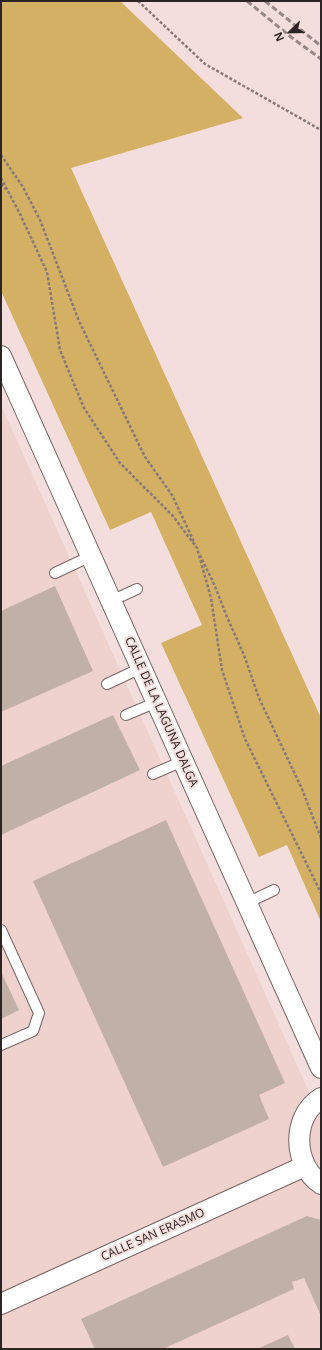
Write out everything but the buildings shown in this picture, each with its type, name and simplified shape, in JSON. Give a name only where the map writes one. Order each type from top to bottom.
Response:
[{"type":"street","name":"CALLE DE LA LAGUNA DALGA","points":[[1,356],[321,1068]]},
{"type":"street","points":[[321,1098],[316,1101],[305,1115],[299,1132],[299,1149],[305,1166],[316,1181],[321,1184]]},
{"type":"street","name":"CALLE SAN ERASMO","points":[[1,1304],[305,1166]]},
{"type":"lane","points":[[55,573],[91,556]]},
{"type":"lane","points":[[111,601],[137,589]]},
{"type":"lane","points":[[107,684],[141,668]]},
{"type":"lane","points":[[126,715],[157,702]]},
{"type":"lane","points":[[153,774],[183,760]]},
{"type":"lane","points":[[247,903],[274,890]]},
{"type":"lane","points":[[1,930],[39,1013],[33,1031],[1,1045]]},
{"type":"path","points":[[138,1],[205,64],[321,130]]},
{"type":"path","points":[[1,155],[23,187],[40,220],[79,321],[145,457],[172,495],[214,584],[244,655],[259,698],[302,789],[321,838]]},
{"type":"path","points":[[1,178],[10,194],[46,272],[60,350],[84,408],[120,463],[173,516],[197,548],[211,598],[222,670],[245,739],[321,893]]},
{"type":"path","points":[[1,184],[10,194]]},
{"type":"shaded area","points":[[1,1],[120,1],[243,118],[71,168],[321,718],[321,922],[287,845],[259,857],[161,643],[202,625],[151,512],[110,530],[1,291]]},
{"type":"shaded area","points":[[1,405],[321,1119],[321,1349],[1,1349]]},
{"type":"railway","points":[[247,1],[321,59]]},
{"type":"railway","points":[[265,1],[321,46]]}]
